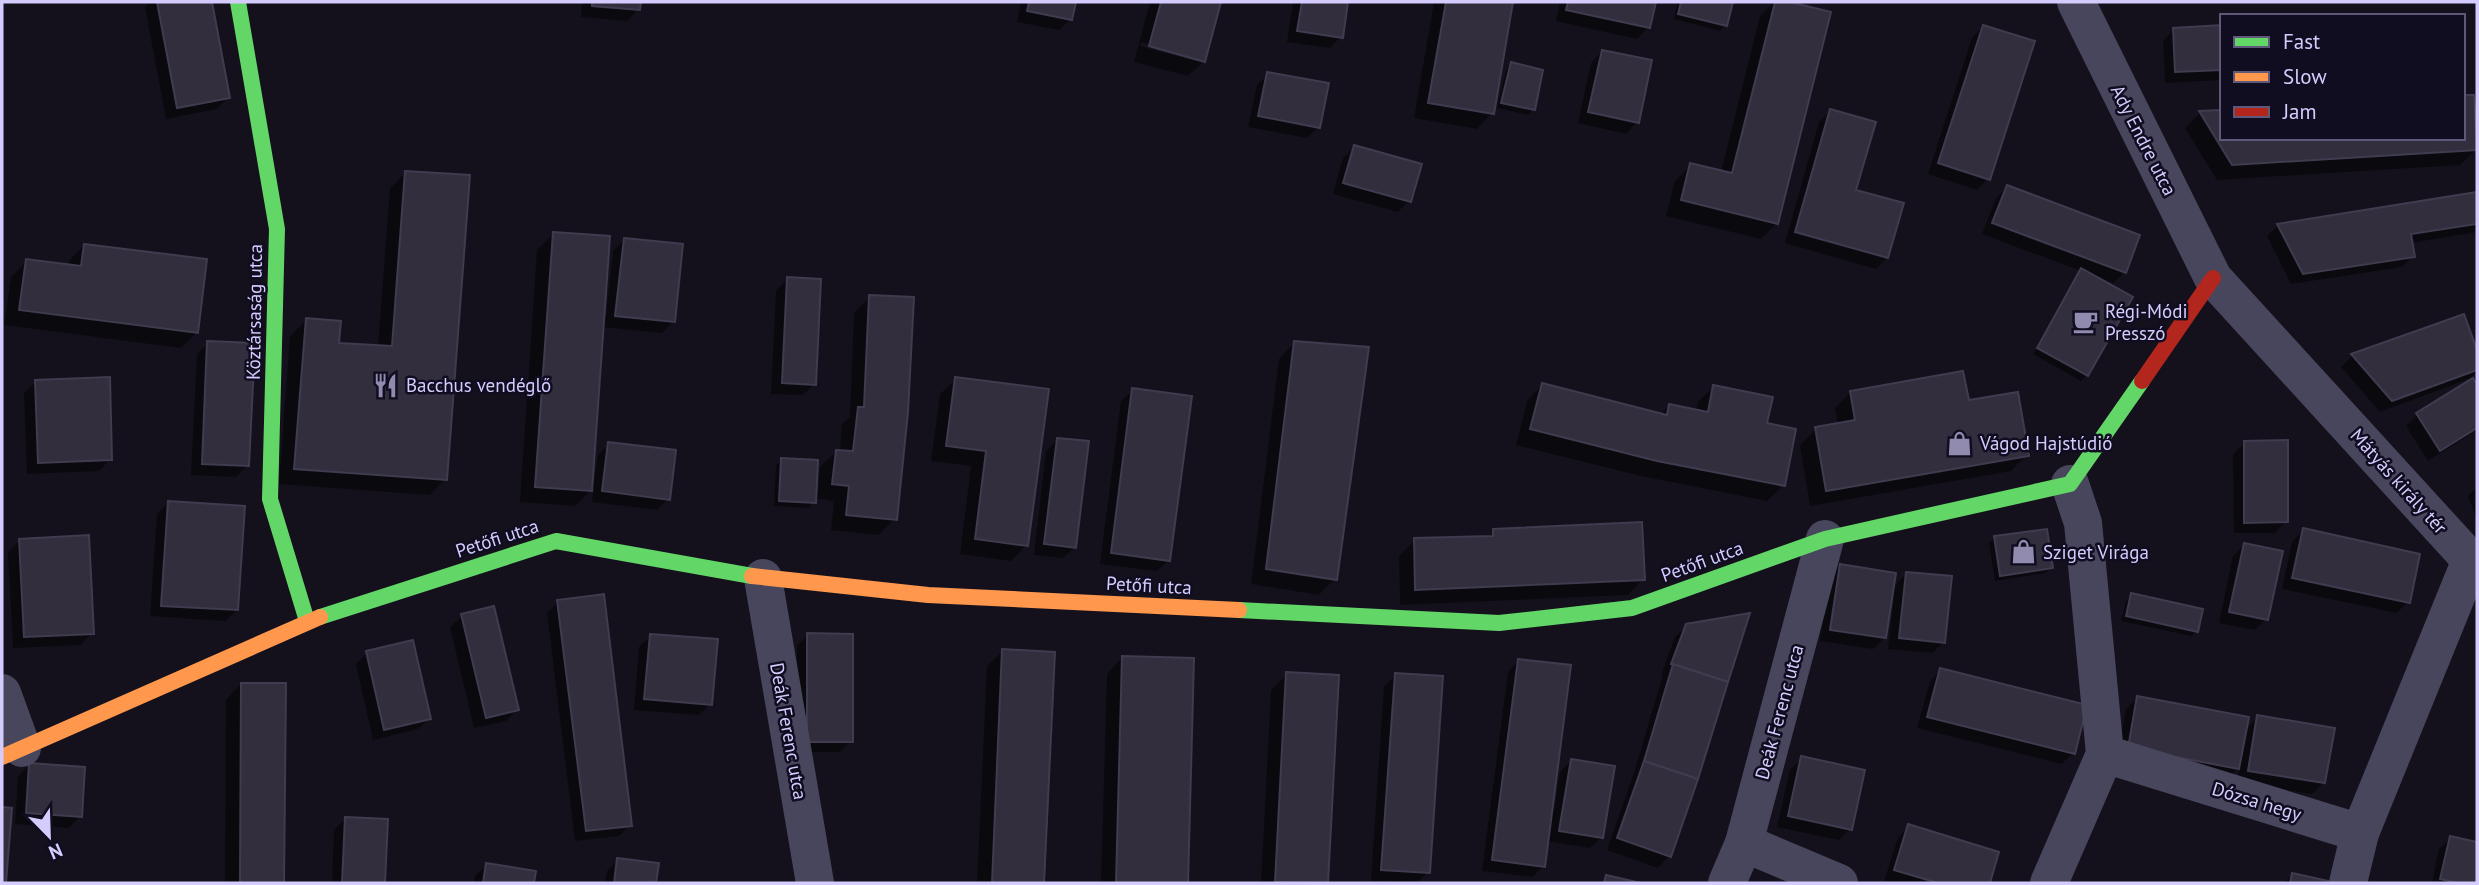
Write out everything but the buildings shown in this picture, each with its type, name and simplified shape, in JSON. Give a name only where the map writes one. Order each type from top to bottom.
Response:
[{"type":"street","name":"Köztársaság utca","points":[[238,2],[277,229],[270,499],[307,621]]},
{"type":"street","name":"Ady Endre utca","points":[[2071,3],[2213,278]]},
{"type":"street","points":[[2049,883],[2105,754],[2082,523],[2070,484],[2213,278]]},
{"type":"street","name":"Mátyás király tér","points":[[2213,278],[2474,564],[2360,834]]},
{"type":"street","name":"Petőfi utca","points":[[12,753],[307,621],[556,541],[763,578],[928,596],[1499,623],[1632,608],[1825,539],[2070,484]]},
{"type":"street","name":"Deák Ferenc utca","points":[[1727,883],[1744,843],[1825,539]]},
{"type":"street","name":"Deák Ferenc utca","points":[[763,578],[815,883]]},
{"type":"street","points":[[2,692],[12,753]]},
{"type":"street","name":"Dózsa hegy","points":[[2105,754],[2360,834]]},
{"type":"street","points":[[2348,883],[2360,834]]},
{"type":"street","points":[[1744,843],[1839,883]]},
{"type":"traffic: fast","points":[[238,2],[277,229],[270,499],[307,621]]},
{"type":"traffic: fast","points":[[1239,610],[1499,623],[1632,608],[1825,539],[2070,484],[2142,381]]},
{"type":"traffic: fast","points":[[320,617],[556,541],[752,576]]},
{"type":"traffic: slow","points":[[752,576],[928,595],[1239,610]]},
{"type":"traffic: slow","points":[[2,757],[320,617]]},
{"type":"traffic: jam","points":[[2142,381],[2213,278]]},
{"type":"place","name":"Régi-Módi Presszó","points":[[2085,322]]},
{"type":"place","name":"Bacchus vendéglő","points":[[386,385]]},
{"type":"place","name":"Vágod Hajstúdió","points":[[1960,443]]},
{"type":"place","name":"Sziget Virága","points":[[2023,552]]}]
